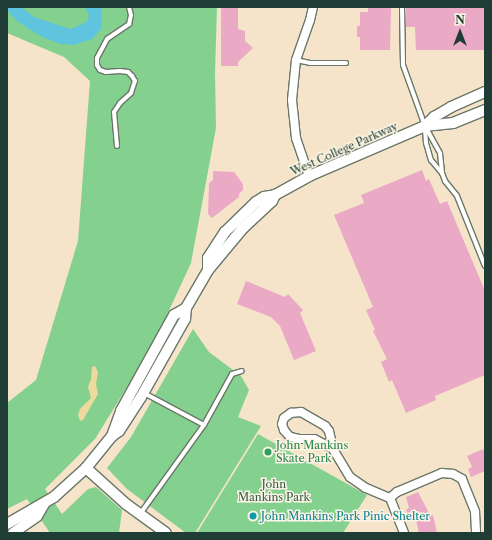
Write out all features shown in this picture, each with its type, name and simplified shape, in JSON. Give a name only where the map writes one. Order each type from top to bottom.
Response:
[{"type":"street","points":[[309,176],[296,138],[292,100],[296,60],[313,7]]},
{"type":"street","name":"West College Parkway","points":[[425,126],[434,117],[485,92]]},
{"type":"street","name":"West College Parkway","points":[[13,533],[37,516],[44,504],[86,468],[112,436],[127,421],[185,319],[186,308],[208,270],[243,228],[272,201],[275,195],[309,176],[425,126],[453,124],[485,110]]},
{"type":"street","name":"West College Parkway","points":[[112,436],[121,411],[174,315],[186,308]]},
{"type":"street","points":[[333,449],[314,439],[299,439],[290,437],[284,430],[282,424],[286,415],[301,412],[325,426],[329,431],[333,449],[352,480],[390,498],[404,533]]},
{"type":"street","points":[[86,468],[140,514],[166,533]]},
{"type":"street","points":[[390,498],[397,492],[442,473],[453,474],[462,480],[476,512],[476,533]]},
{"type":"street","name":"West College Parkway","points":[[7,524],[36,506],[44,504]]},
{"type":"lane","points":[[117,146],[114,130],[114,112],[120,103],[131,92],[134,82],[132,76],[128,72],[100,70],[97,65],[97,58],[107,39],[129,24],[131,14],[129,7]]},
{"type":"lane","points":[[402,7],[403,65],[425,126],[440,153],[442,173],[445,181],[457,196],[485,266]]},
{"type":"lane","points":[[296,60],[310,63],[346,63]]},
{"type":"lane","points":[[425,126],[426,142],[431,160],[442,173]]},
{"type":"lane","points":[[140,514],[204,425],[232,374],[242,371]]},
{"type":"lane","points":[[144,393],[204,425]]},
{"type":"green space","points":[[7,7],[217,7],[215,73],[216,128],[191,263],[153,345],[95,439],[45,489],[62,514],[88,489],[96,487],[122,510],[119,533],[50,533],[27,499],[7,509],[7,403],[36,380],[78,241],[90,81],[64,57],[7,33]]},
{"type":"green space","points":[[193,329],[209,352],[241,376],[249,390],[238,417],[261,426],[195,533],[186,533],[127,489],[107,468],[131,437]]},
{"type":"green space","name":"John Mankins Park","points":[[258,434],[367,495],[343,533],[197,533]]},
{"type":"sand","points":[[95,366],[98,372],[96,384],[98,394],[83,420],[80,421],[78,415],[80,409],[91,398],[88,387],[91,379],[92,367]]},
{"type":"water","points":[[7,7],[21,7],[34,17],[70,29],[83,24],[88,20],[89,14],[84,7],[102,7],[101,29],[92,39],[74,45],[61,44],[40,36],[17,21],[7,10]]},
{"type":"building","points":[[221,7],[238,7],[238,29],[245,31],[245,41],[253,48],[238,62],[238,66],[221,66]]},
{"type":"building","points":[[368,7],[391,8],[390,50],[360,50],[360,37],[357,37],[357,26],[360,26],[360,12],[368,12]]},
{"type":"building","points":[[406,7],[485,7],[485,50],[416,50],[415,27],[406,27]]},
{"type":"building","points":[[422,170],[426,181],[429,179],[440,204],[447,201],[485,291],[485,375],[435,396],[436,400],[406,413],[392,380],[389,382],[381,362],[387,359],[373,331],[375,330],[366,310],[373,307],[334,215],[364,203],[361,195]]},
{"type":"building","points":[[213,171],[234,172],[243,184],[243,190],[239,194],[239,197],[212,218],[208,214],[209,183],[213,180]]},
{"type":"building","points":[[246,281],[285,297],[288,294],[303,310],[300,313],[316,351],[294,360],[280,326],[271,317],[237,304]]},
{"type":"building","points":[[483,449],[485,455],[485,471],[471,477],[468,469],[472,467],[467,456]]},
{"type":"building","points":[[418,492],[430,515],[433,515],[437,533],[419,533],[415,516],[410,519],[406,510],[409,508],[406,497]]},
{"type":"place","name":"John Mankins Skate Park","points":[[268,452]]},
{"type":"place","name":"John Mankins Park Pinic Shelter","points":[[253,516]]}]
